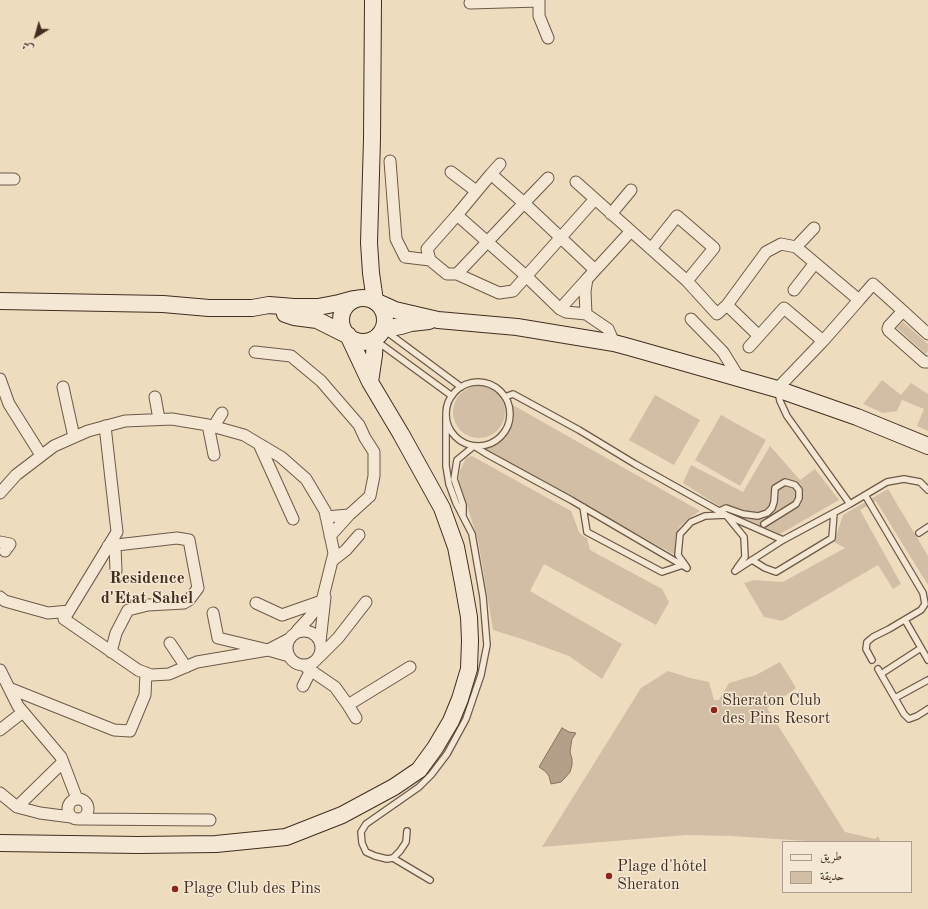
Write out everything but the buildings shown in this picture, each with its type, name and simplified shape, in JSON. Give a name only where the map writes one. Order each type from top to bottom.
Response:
[{"type":"main road","points":[[364,0],[361,242],[362,273],[360,288],[355,299],[344,308],[341,322],[343,329],[353,339],[360,342],[368,342],[379,334],[410,323],[438,320]]},
{"type":"main road","points":[[370,382],[379,334],[386,323],[384,310],[375,301],[370,273],[369,243],[372,139],[373,0]]},
{"type":"main road","points":[[0,301],[163,304],[210,308],[252,308],[269,305],[318,307],[339,304],[355,299],[369,298],[395,310],[438,320],[517,327],[614,343],[777,388],[857,417],[928,446]]},
{"type":"main road","points":[[0,843],[138,845],[216,844],[286,837],[342,815],[394,787],[419,770],[435,748],[451,721],[460,699],[469,668],[469,617],[456,546],[442,508],[370,382],[348,335],[317,320],[294,317],[252,308]]},
{"type":"street","points":[[470,3],[539,1],[539,16],[548,38]]},
{"type":"street","points":[[390,161],[396,239],[405,257],[430,260],[447,274],[457,274],[500,293],[513,291],[595,199]]},
{"type":"street","points":[[430,260],[427,249],[476,190],[500,164]]},
{"type":"street","points":[[451,172],[476,190]]},
{"type":"street","points":[[491,174],[561,238],[591,274]]},
{"type":"street","points":[[457,274],[548,178]]},
{"type":"street","points":[[0,179],[14,180]]},
{"type":"street","points":[[576,182],[687,281],[717,314],[727,305],[766,252],[781,244],[796,247],[859,300]]},
{"type":"street","points":[[611,214],[631,190]]},
{"type":"street","points":[[456,215],[526,276],[560,309],[566,312],[586,314],[608,329],[614,343]]},
{"type":"street","points":[[651,249],[677,216],[714,248],[687,281]]},
{"type":"street","points":[[796,247],[814,228]]},
{"type":"street","points":[[560,309],[631,231]]},
{"type":"street","points":[[794,290],[815,264]]},
{"type":"street","points":[[586,314],[585,291],[591,274]]},
{"type":"street","points":[[777,388],[823,340],[873,284],[928,334]]},
{"type":"street","points":[[727,305],[759,336]]},
{"type":"street","points":[[749,347],[784,308],[823,340]]},
{"type":"street","points":[[903,311],[888,329],[924,362],[928,362]]},
{"type":"street","points":[[691,319],[722,352],[738,378]]},
{"type":"street","points":[[255,352],[291,356],[321,381],[359,425],[374,452],[374,476],[370,496],[349,515],[330,536]]},
{"type":"street","points":[[0,380],[9,404],[41,455]]},
{"type":"street","points":[[63,387],[74,437]]},
{"type":"street","points":[[155,397],[159,420]]},
{"type":"street","points":[[214,455],[211,426],[222,414]]},
{"type":"street","points":[[0,493],[16,475],[54,446],[88,431],[125,421],[172,419],[211,426],[244,435],[259,444],[281,458],[306,479],[325,511],[334,553],[322,601],[293,635],[286,647],[289,656],[297,664],[306,668],[335,687],[356,718]]},
{"type":"street","points":[[105,426],[117,532],[111,546],[64,619],[138,670],[151,674],[169,674],[198,662],[268,650],[303,630],[314,633],[318,637],[321,648],[318,658]]},
{"type":"street","points":[[259,444],[293,520]]},
{"type":"street","points":[[326,516],[349,515]]},
{"type":"street","points":[[332,561],[346,550],[359,536]]},
{"type":"street","points":[[111,546],[177,538],[189,540],[198,588],[189,600],[184,603],[148,605],[128,610],[116,633],[111,652]]},
{"type":"street","points":[[111,546],[116,571]]},
{"type":"street","points":[[320,642],[326,586]]},
{"type":"street","points":[[0,597],[5,601],[48,613],[69,611]]},
{"type":"street","points":[[256,603],[282,615],[322,601]]},
{"type":"street","points":[[303,686],[308,664],[318,658],[338,638],[366,602]]},
{"type":"street","points":[[213,613],[218,638],[289,656]]},
{"type":"street","points":[[170,643],[186,666]]},
{"type":"street","points":[[348,705],[410,667]]},
{"type":"street","points":[[0,670],[18,706],[61,757],[77,799]]},
{"type":"street","points":[[9,688],[114,730],[130,731],[145,695],[146,673]]},
{"type":"street","points":[[0,730],[23,712]]},
{"type":"street","points":[[16,807],[63,762]]},
{"type":"street","points":[[0,793],[16,807],[40,813],[76,818],[210,820]]},
{"type":"street","points":[[76,818],[67,811],[71,802],[77,799],[83,800],[88,809],[103,819]]},
{"type":"street","points":[[76,818],[86,815],[88,809]]},
{"type":"lane","points":[[379,334],[461,387]]},
{"type":"lane","points":[[379,334],[452,396]]},
{"type":"lane","points":[[407,831],[406,842],[393,858],[387,859],[366,852],[362,844],[361,832],[366,824],[419,787],[431,775],[447,754],[466,719],[481,675],[487,645],[483,597],[472,534],[456,503],[446,466],[446,409],[448,402],[461,387],[470,383],[480,382],[490,385],[505,397],[509,407],[510,417],[507,427],[502,435],[494,442],[474,446],[457,460],[454,479],[463,505],[463,516]]},
{"type":"lane","points":[[777,388],[780,401],[787,416],[850,504]]},
{"type":"lane","points":[[505,397],[513,394],[579,430],[635,464],[726,515],[783,540]]},
{"type":"lane","points":[[446,417],[449,427],[455,436],[464,443],[474,446],[583,507],[685,567]]},
{"type":"lane","points":[[726,515],[744,537],[745,557],[735,571],[783,540],[834,513],[887,482],[904,479],[920,482],[928,490]]},
{"type":"lane","points":[[720,511],[726,508],[743,514],[758,516],[767,513],[772,508],[774,502],[775,488],[785,482],[796,485],[799,490],[799,498],[796,504],[764,524]]},
{"type":"lane","points":[[865,495],[923,593],[925,604],[921,610],[873,637],[867,642],[866,649],[872,660]]},
{"type":"lane","points":[[583,507],[587,532],[662,572],[685,567]]},
{"type":"lane","points":[[752,560],[765,568],[776,572],[832,538],[834,513]]},
{"type":"lane","points":[[685,567],[678,556],[680,534],[691,522],[705,516],[726,515]]},
{"type":"lane","points":[[919,533],[928,527]]},
{"type":"lane","points":[[905,620],[928,660]]},
{"type":"lane","points":[[921,648],[880,671],[904,714],[909,718],[917,716],[928,710]]},
{"type":"lane","points":[[895,698],[928,680]]},
{"type":"lane","points":[[393,858],[430,880]]},
{"type":"green space","points":[[903,322],[928,344],[928,351],[926,354],[897,328]]},
{"type":"green space","points":[[882,380],[901,395],[911,383],[928,394],[928,431],[917,426],[924,409],[902,400],[897,411],[883,413],[863,404]]},
{"type":"green space","points":[[474,386],[484,386],[498,393],[505,407],[505,417],[498,431],[484,438],[474,438],[464,434],[457,427],[453,417],[453,407],[457,397],[464,390]]},
{"type":"green space","points":[[655,395],[700,420],[674,465],[629,440]]},
{"type":"green space","points":[[511,404],[700,511],[680,526],[675,539],[675,555],[483,448],[497,444],[506,435],[512,419]]},
{"type":"green space","points":[[721,415],[766,440],[740,486],[695,460]]},
{"type":"green space","points":[[770,446],[800,480],[815,469],[839,500],[780,534],[722,508],[683,483],[691,465],[743,492]]},
{"type":"green space","points":[[472,456],[571,511],[579,532],[587,538],[590,550],[662,589],[669,602],[656,625],[544,564],[530,591],[622,644],[602,679],[569,656],[493,630],[478,540],[459,481],[460,471],[466,458]]},
{"type":"green space","points":[[888,489],[928,556],[928,585],[876,501],[860,510],[901,584],[893,589],[878,565],[782,621],[764,617],[744,583],[754,580],[783,582],[845,548],[834,542],[843,515]]},
{"type":"green space","points":[[780,662],[796,688],[767,708],[845,832],[875,839],[878,836],[880,841],[807,841],[731,836],[686,835],[542,847],[641,688],[668,671],[709,682],[714,700],[719,700],[729,683],[756,675]]},
{"type":"shaded area","points":[[562,728],[569,732],[576,733],[572,739],[570,752],[572,765],[570,772],[561,782],[551,784],[549,776],[539,767]]},
{"type":"place","name":"Sheraton Club des Pins Resort","points":[[714,710]]},
{"type":"place","name":"Plage d'hôtel Sheraton","points":[[609,876]]},
{"type":"place","name":"Plage Club des Pins","points":[[175,889]]},
{"type":"district","name":"Residence d'Etat Sahel","points":[[147,589]]}]
